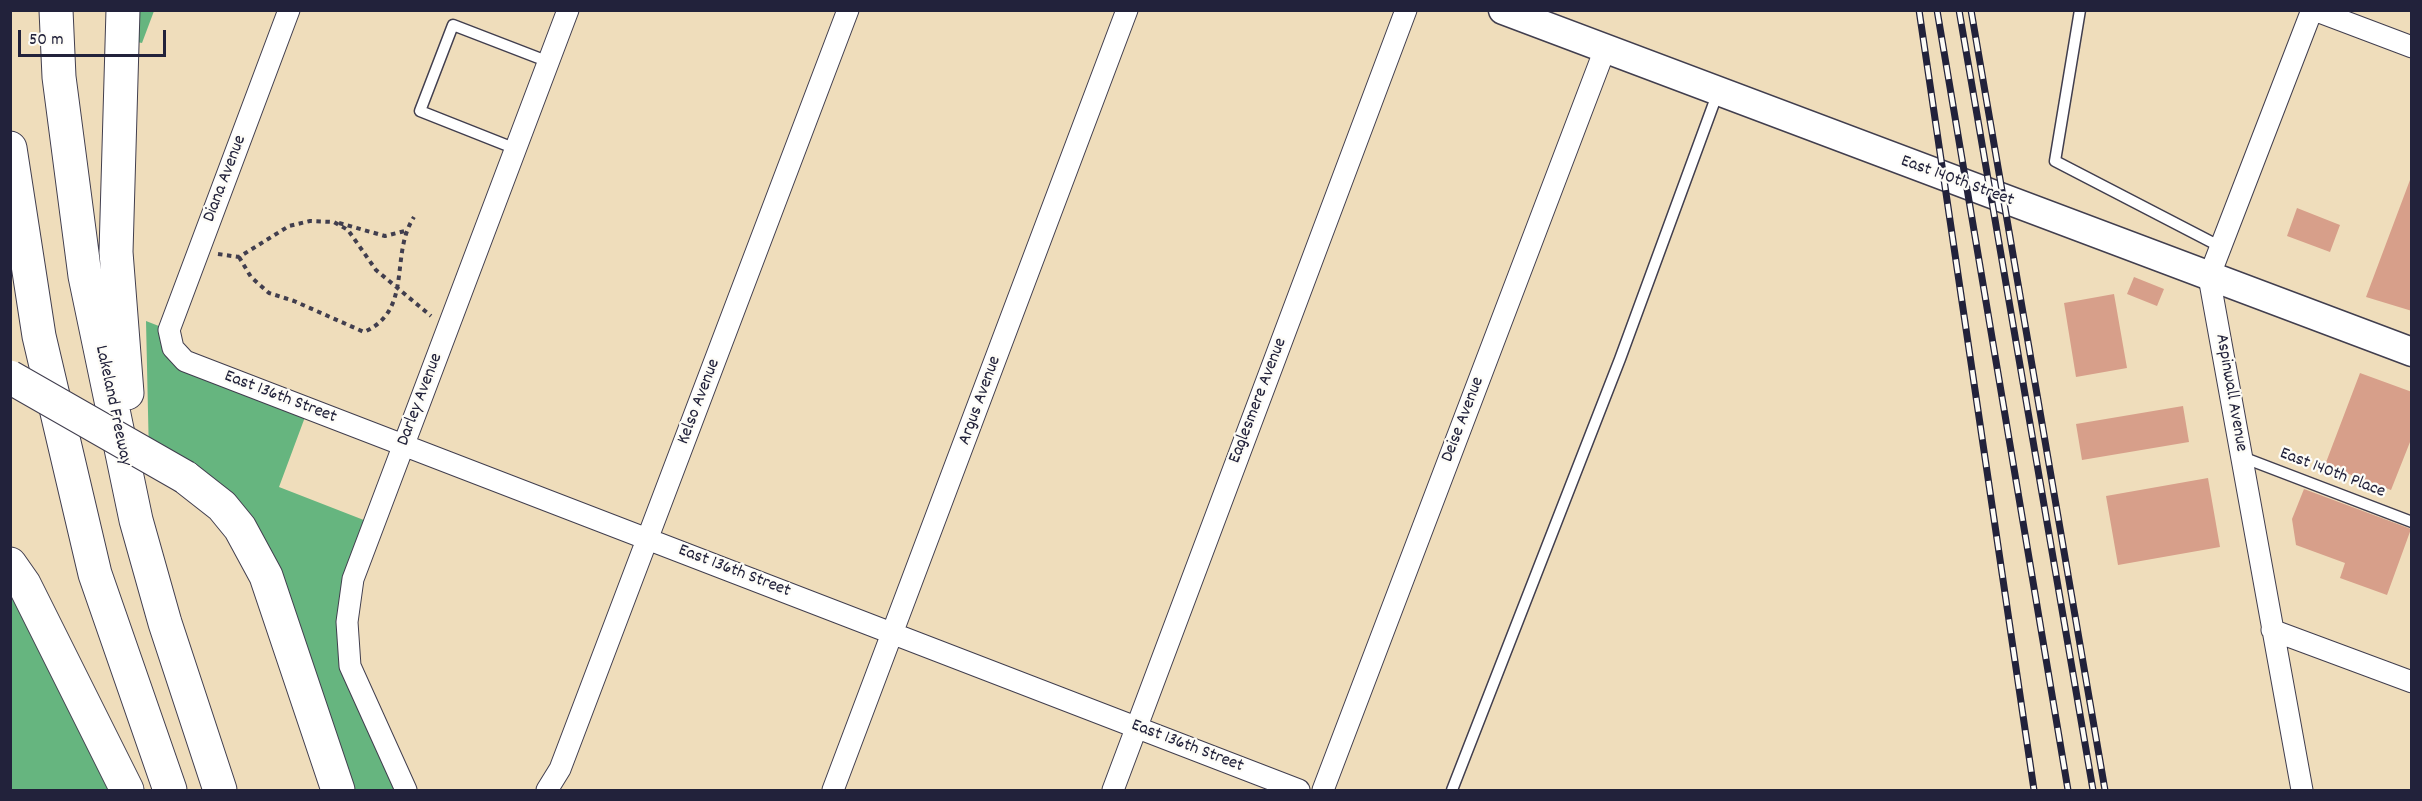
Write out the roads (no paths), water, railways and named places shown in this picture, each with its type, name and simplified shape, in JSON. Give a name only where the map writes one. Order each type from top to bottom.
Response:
[{"type":"highway","name":"Lakeland Freeway","points":[[56,10],[59,76],[85,276],[136,520],[165,623],[220,790]]},
{"type":"highway","points":[[123,10],[116,252],[136,520]]},
{"type":"highway","points":[[10,148],[39,336],[95,574],[170,790]]},
{"type":"highway","points":[[10,377],[185,477],[222,507],[240,528],[266,576],[338,790]]},
{"type":"highway","points":[[10,564],[24,584],[127,790]]},
{"type":"street","name":"Diana Avenue","points":[[173,348],[169,330],[289,10]]},
{"type":"street","name":"Darley Avenue","points":[[406,790],[350,666],[347,622],[353,579],[568,10]]},
{"type":"street","name":"Kelso Avenue","points":[[547,790],[560,769],[848,10]]},
{"type":"street","name":"Argus Avenue","points":[[833,790],[1127,10]]},
{"type":"street","name":"Eaglesmere Avenue","points":[[1113,790],[1406,10]]},
{"type":"street","name":"East 140th Street","points":[[1503,10],[2412,352]]},
{"type":"street","points":[[2210,277],[2313,10],[2412,47]]},
{"type":"street","name":"Deise Avenue","points":[[1323,790],[1605,49]]},
{"type":"street","name":"Aspinwall Avenue","points":[[2210,277],[2302,790]]},
{"type":"street","name":"East 136th Street","points":[[173,348],[185,361],[1299,790]]},
{"type":"street","points":[[2272,630],[2412,682]]},
{"type":"lane","points":[[2080,10],[2055,161],[2221,247]]},
{"type":"lane","points":[[516,149],[420,111],[453,25],[549,62]]},
{"type":"lane","points":[[1452,790],[1620,359],[1718,92]]},
{"type":"lane","name":"East 140th Place","points":[[2242,457],[2412,522]]},
{"type":"railway","points":[[1919,10],[2034,790]]},
{"type":"railway","points":[[1937,10],[2068,790]]},
{"type":"railway","points":[[1959,10],[2093,790]]},
{"type":"railway","points":[[1971,10],[2105,790]]}]
